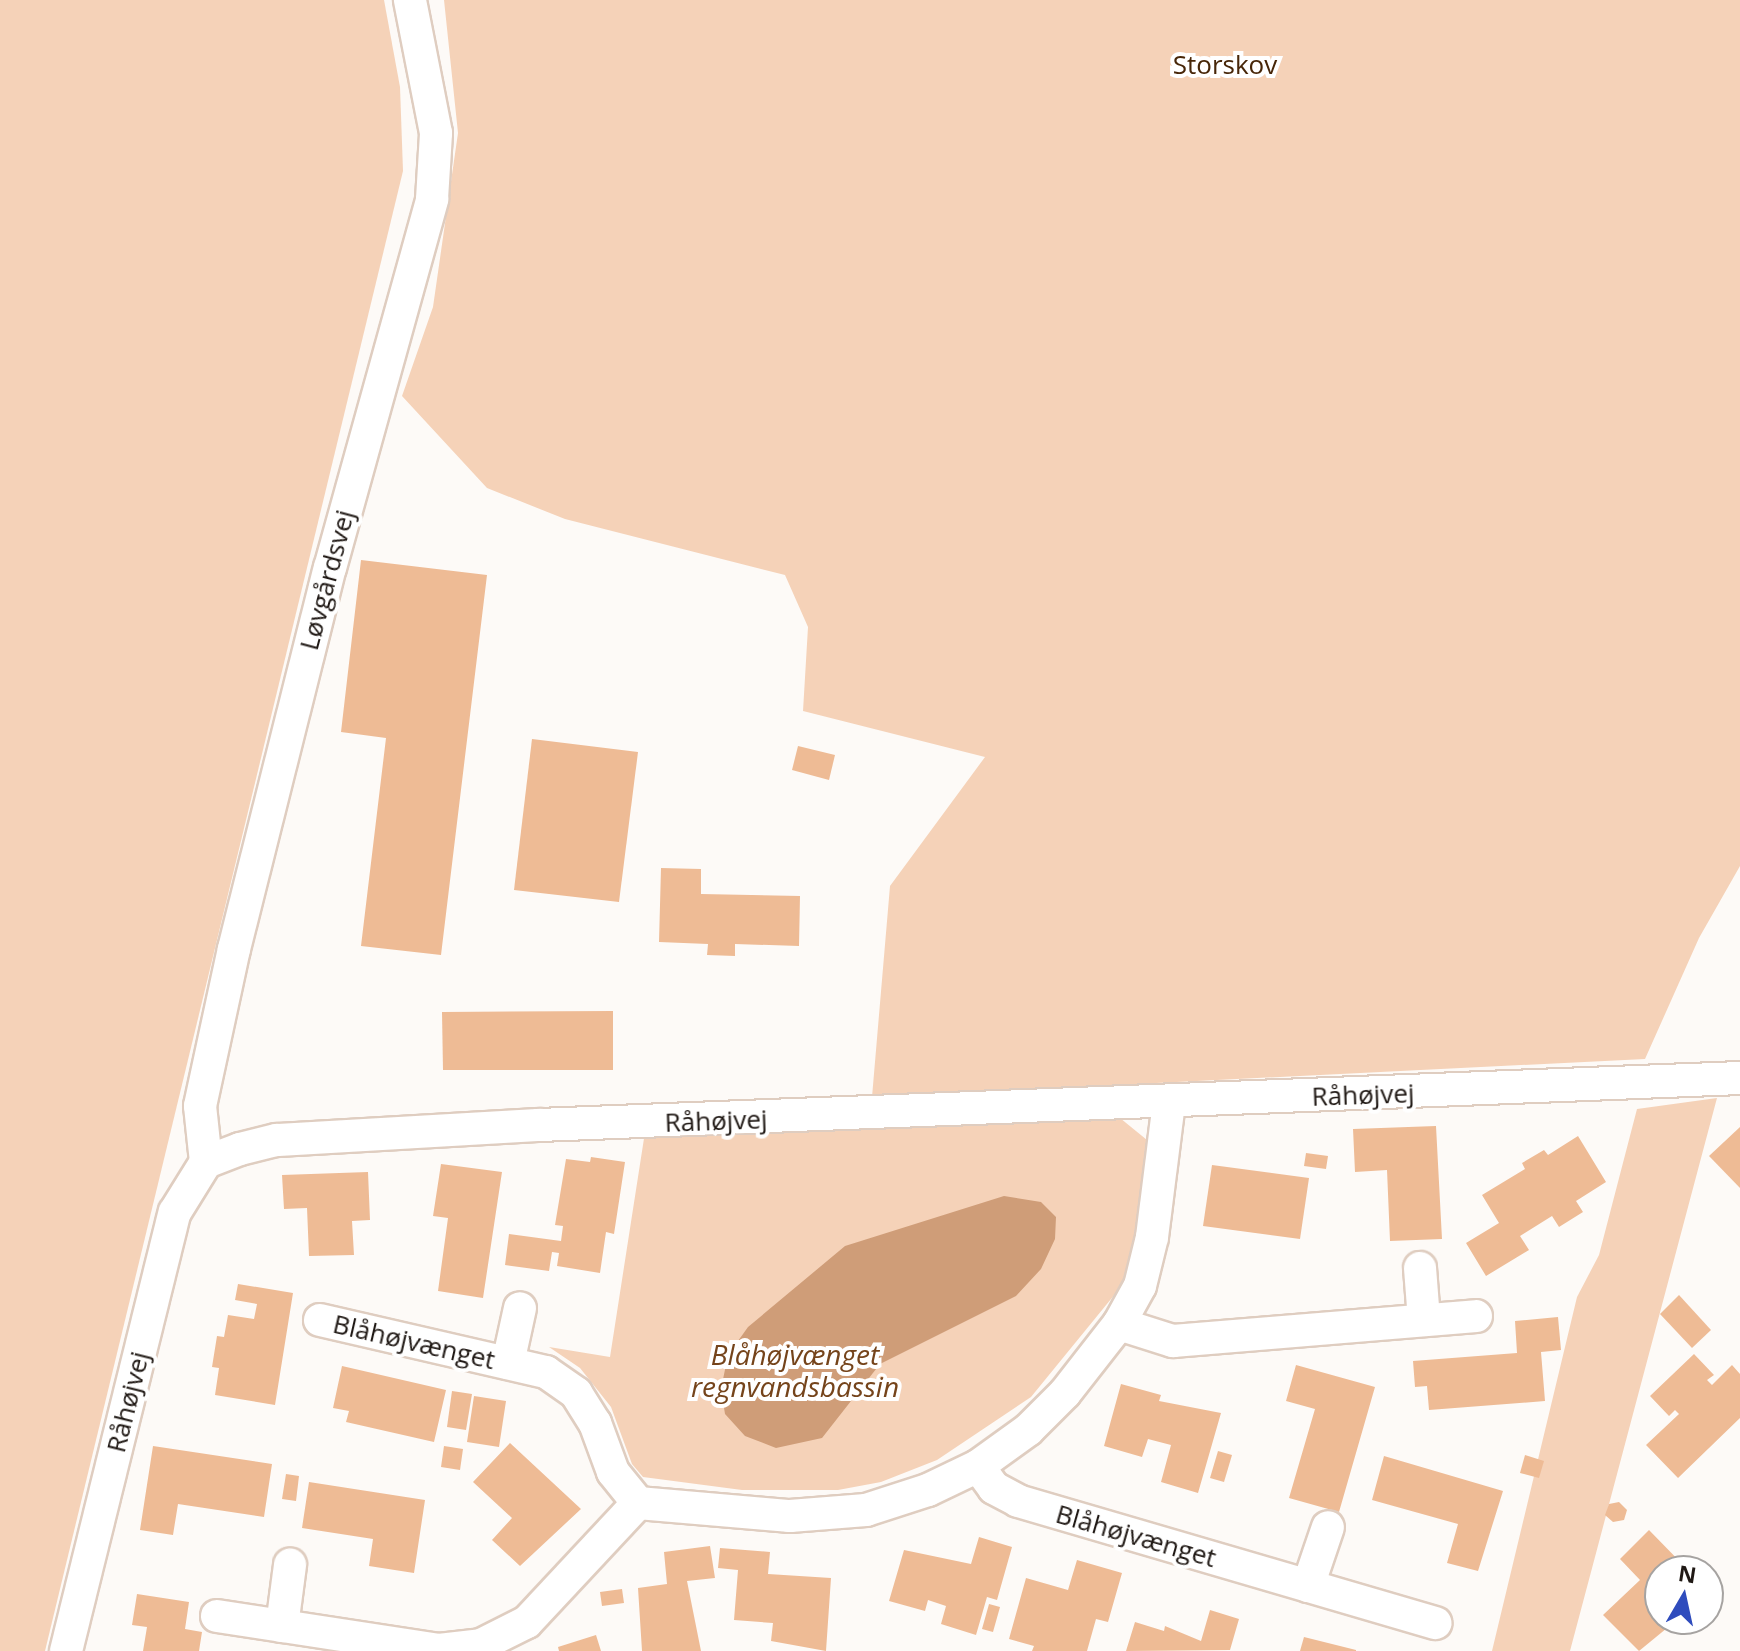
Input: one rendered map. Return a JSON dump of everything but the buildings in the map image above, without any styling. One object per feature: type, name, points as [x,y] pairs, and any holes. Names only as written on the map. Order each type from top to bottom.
[{"type":"street","name":"Løvgårdsvej","points":[[206,1162],[200,1106],[234,949],[330,568],[432,199],[436,133],[410,0]]},
{"type":"street","name":"Råhøjvej","points":[[66,1651],[175,1212],[206,1162],[277,1140],[1740,1078]]},
{"type":"street","points":[[217,1616],[439,1650],[481,1645],[527,1622],[638,1503],[790,1516],[866,1510],[928,1490],[978,1466],[1037,1421],[1119,1324],[1140,1286],[1152,1237],[1169,1102]]},
{"type":"street","points":[[1420,1268],[1424,1320]]},
{"type":"street","name":"Blåhøjvænget","points":[[508,1363],[520,1308]]},
{"type":"street","points":[[1119,1324],[1173,1341],[1476,1316]]},
{"type":"street","name":"Blåhøjvænget","points":[[320,1320],[546,1372],[576,1393],[595,1423],[613,1472],[638,1503]]},
{"type":"street","name":"Blåhøjvænget","points":[[978,1466],[994,1488],[1018,1501],[1436,1623]]},
{"type":"street","points":[[1308,1586],[1328,1527]]},
{"type":"street","points":[[282,1626],[290,1565]]},
{"type":"green space","points":[[0,0],[384,0],[400,87],[403,171],[45,1651],[0,1651]]},
{"type":"green space","name":"Storskov","points":[[444,0],[1740,0],[1740,866],[1699,938],[1645,1059],[872,1097],[890,886],[985,757],[803,711],[808,627],[785,575],[565,519],[487,488],[402,396],[433,307],[458,133]]},
{"type":"green space","points":[[1717,1098],[1570,1651],[1492,1651],[1577,1297],[1599,1255],[1637,1109]]},
{"type":"green space","points":[[1120,1118],[1147,1140],[1131,1260],[1120,1288],[1031,1397],[937,1460],[881,1482],[838,1490],[742,1490],[643,1477],[632,1464],[611,1407],[580,1368],[549,1347],[610,1357],[645,1132]]},
{"type":"water","name":"Blåhøjvænget regnvandsbassin","points":[[1004,1196],[1041,1202],[1056,1217],[1055,1239],[1041,1269],[1016,1296],[880,1364],[822,1438],[776,1448],[745,1436],[725,1414],[721,1389],[728,1355],[748,1327],[845,1246]]}]
